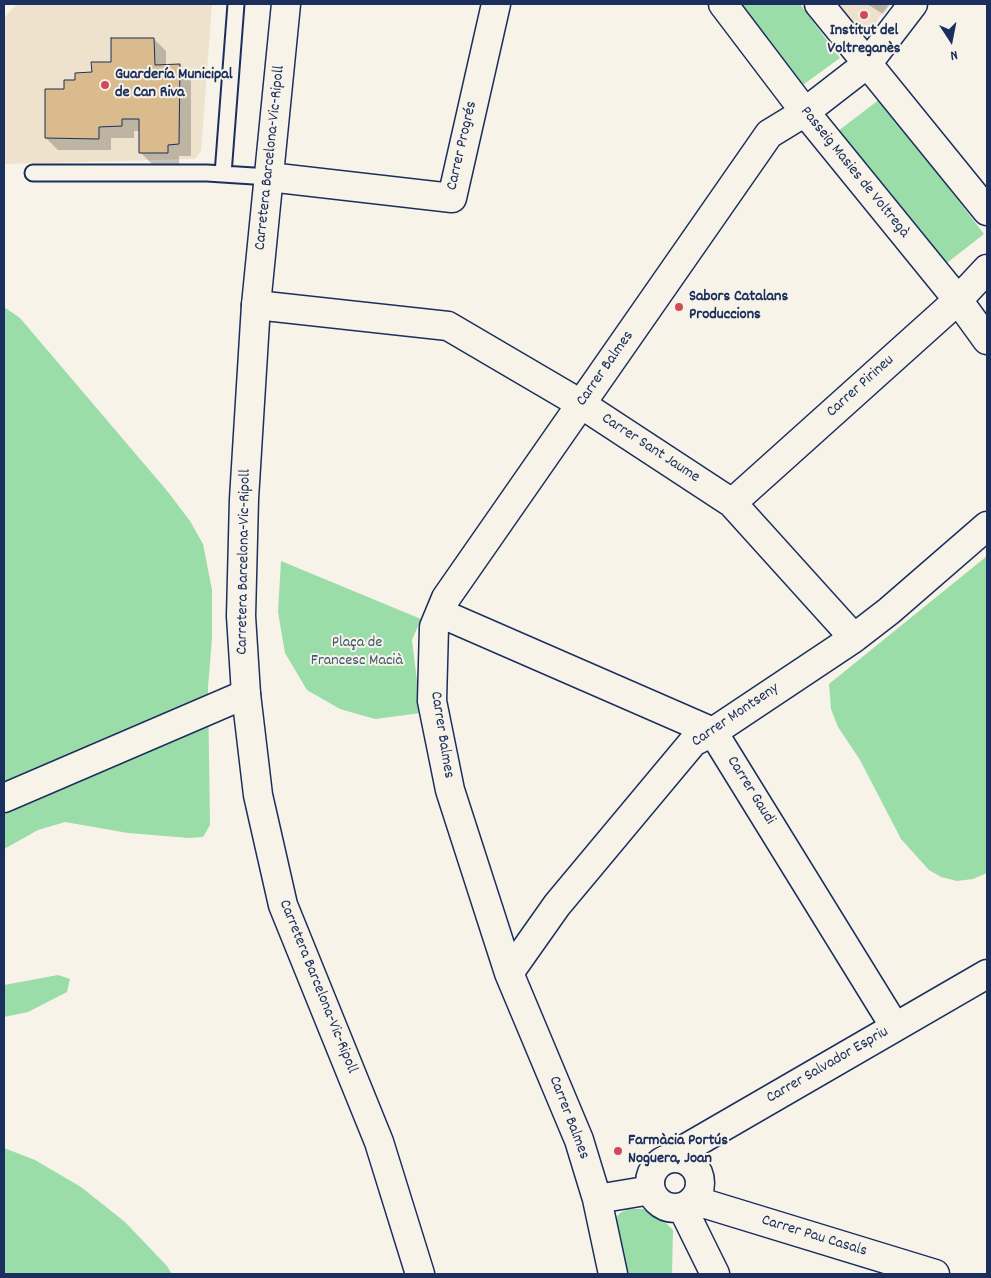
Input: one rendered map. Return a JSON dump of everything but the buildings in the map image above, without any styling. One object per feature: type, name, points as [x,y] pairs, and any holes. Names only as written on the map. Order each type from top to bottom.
[{"type":"street","name":"Carretera Barcelona-Vic-Ripoll","points":[[286,4],[256,305],[244,499],[241,616],[246,694],[258,796],[283,905],[379,1142],[420,1274]]},
{"type":"street","name":"Carrer Progrés","points":[[269,176],[452,198],[496,4]]},
{"type":"street","name":"Passeig Masies de Voltregà","points":[[723,4],[805,112],[958,300],[987,340]]},
{"type":"street","points":[[819,4],[987,211]]},
{"type":"street","name":"Carrer Balmes","points":[[613,1274],[597,1198],[579,1140],[509,973],[450,790],[432,701],[434,627],[446,598],[769,134],[805,112],[867,64],[914,4]]},
{"type":"street","name":"Carrer Pirineu","points":[[732,503],[958,300],[987,268]]},
{"type":"street","name":"Carrer Sant Jaume","points":[[256,305],[448,326],[581,404],[732,503],[854,638]]},
{"type":"street","name":"Carrer Montseny","points":[[509,973],[557,905],[694,742],[713,732],[854,638],[890,611],[987,526]]},
{"type":"street","points":[[440,613],[713,732]]},
{"type":"street","points":[[4,798],[246,694]]},
{"type":"street","name":"Carrer Gaudi","points":[[713,732],[896,1026]]},
{"type":"street","name":"Carrer Salvador Espriu","points":[[669,1158],[896,1026],[980,985]]},
{"type":"street","points":[[669,1158],[688,1162],[695,1168],[699,1175],[699,1189],[687,1203],[669,1207],[657,1201],[651,1190],[651,1177],[658,1164],[669,1158]]},
{"type":"street","points":[[597,1198],[651,1190]]},
{"type":"street","points":[[687,1203],[716,1274]]},
{"type":"street","name":"Carrer Pau Casals","points":[[687,1203],[935,1274]]},
{"type":"lane","points":[[223,174],[236,4]]},
{"type":"lane","points":[[33,173],[269,176]]},
{"type":"shaded area","name":"Guardería Municipal de Can Riva","points":[[17,4],[212,4],[201,151],[195,159],[4,164],[4,18]]},
{"type":"shaded area","name":"Institut del Voltreganès","points":[[838,4],[888,4],[873,27],[859,31]]},
{"type":"green space","points":[[738,4],[800,4],[840,58],[800,87]]},
{"type":"green space","points":[[880,99],[984,234],[943,266],[838,131]]},
{"type":"green space","points":[[4,307],[20,318],[168,492],[190,521],[203,544],[212,590],[212,638],[208,687],[210,825],[203,837],[189,838],[128,833],[65,822],[38,830],[4,849]]},
{"type":"green space","points":[[987,556],[987,873],[973,879],[957,881],[941,877],[929,870],[901,839],[860,760],[838,727],[831,709],[829,684]]},
{"type":"green space","name":"Plaça de Francesc Macià","points":[[281,561],[421,619],[412,640],[421,713],[375,719],[340,709],[307,690],[285,653],[278,612]]},
{"type":"green space","points":[[58,975],[70,979],[67,992],[28,1012],[4,1017],[4,985]]},
{"type":"green space","points":[[4,1148],[35,1160],[81,1187],[125,1222],[167,1266],[172,1274],[4,1274]]},
{"type":"green space","points":[[628,1209],[644,1209],[659,1216],[673,1230],[672,1274],[626,1274],[615,1219],[620,1213]]},
{"type":"place","name":"Institut del Voltreganès","points":[[864,15]]},
{"type":"place","name":"Guardería Municipal de Can Riva","points":[[105,85]]},
{"type":"place","name":"Sabors Catalans Produccions","points":[[679,307]]},
{"type":"place","name":"Farmàcia Portús Noguera, Joan","points":[[618,1151]]}]
